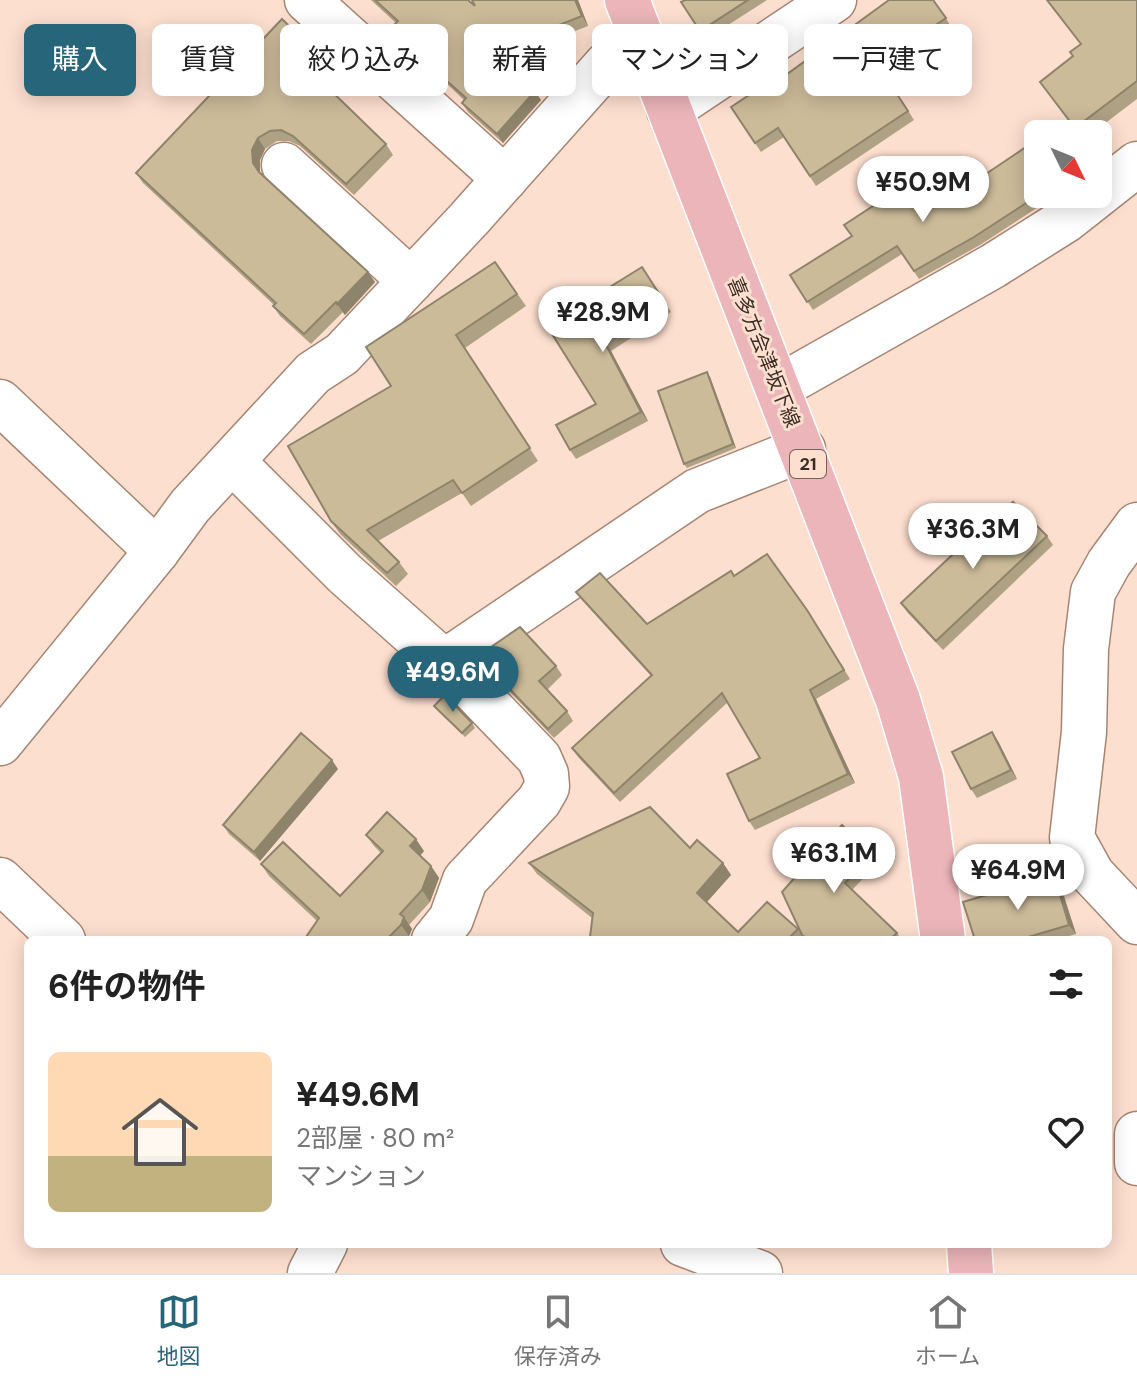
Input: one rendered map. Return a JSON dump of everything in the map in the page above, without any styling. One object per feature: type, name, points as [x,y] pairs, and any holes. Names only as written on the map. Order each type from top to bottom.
[{"type":"main road","name":"喜多方会津坂下線","points":[[627,0],[636,24]]},
{"type":"main road","name":"喜多方会津坂下線","points":[[664,96],[898,700],[921,777],[942,936]]},
{"type":"main road","points":[[969,1248],[971,1273]]},
{"type":"street","points":[[307,0],[505,179]]},
{"type":"street","points":[[669,110],[834,0]]},
{"type":"street","points":[[0,743],[190,506],[313,373],[342,354],[592,81]]},
{"type":"street","points":[[779,387],[993,266],[1066,220],[1137,164]]},
{"type":"street","points":[[284,165],[411,281]]},
{"type":"street","points":[[0,402],[157,551]]},
{"type":"street","points":[[443,663],[697,491],[803,449]]},
{"type":"street","points":[[232,461],[345,574],[461,677],[539,758],[546,774],[547,787],[539,801],[465,880],[451,919],[437,936]]},
{"type":"street","points":[[1137,525],[1109,563],[1093,592],[1086,649],[1084,732],[1072,838],[1092,874],[1137,922]]},
{"type":"street","points":[[0,880],[59,936]]},
{"type":"street","points":[[1137,1134],[1137,1163]]},
{"type":"street","points":[[310,1273],[323,1248]]},
{"type":"street","points":[[694,1248],[760,1273]]},
{"type":"building","points":[[375,0],[468,0],[475,6],[472,0],[575,0],[582,16],[562,24],[464,24],[464,96],[531,96],[497,134],[462,103],[466,98],[448,82],[448,24],[395,24],[398,21]]},
{"type":"building","points":[[748,0],[711,24],[695,24],[681,2]]},
{"type":"building","points":[[889,0],[933,0],[946,18],[937,24],[856,24]]},
{"type":"building","points":[[1047,0],[1137,0],[1137,81],[1086,120],[1069,120],[1040,82],[1073,56],[1070,52],[1081,44]]},
{"type":"building","points":[[282,19],[287,24],[280,24],[280,96],[336,96],[386,144],[346,184],[293,136],[281,130],[270,131],[258,138],[252,150],[253,163],[259,172],[368,272],[304,334],[273,306],[276,303],[136,173],[209,96],[264,96],[264,38]]},
{"type":"building","points":[[804,62],[804,96],[898,96],[908,111],[810,176],[778,128],[755,143],[731,107],[748,96],[788,96],[788,73]]},
{"type":"building","points":[[1024,148],[1024,204],[914,271],[897,246],[807,302],[790,275],[852,236],[844,225],[923,177],[941,204]]},
{"type":"building","points":[[495,262],[517,294],[456,335],[530,448],[462,493],[453,480],[367,530],[399,562],[387,573],[331,521],[288,446],[391,386],[366,347]]},
{"type":"building","points":[[642,267],[665,303],[604,341],[641,412],[570,450],[556,425],[596,404],[547,326]]},
{"type":"building","points":[[707,372],[733,444],[684,464],[658,391]]},
{"type":"building","points":[[1013,502],[1047,536],[936,641],[901,603],[966,542],[969,545]]},
{"type":"building","points":[[767,554],[844,670],[810,690],[848,774],[749,821],[727,774],[760,758],[722,693],[614,793],[572,748],[652,675],[576,592],[600,573],[647,624],[731,571],[734,576]]},
{"type":"building","points":[[520,627],[556,666],[539,681],[567,711],[548,729],[478,656]]},
{"type":"building","points":[[445,695],[472,723],[462,733],[434,706]]},
{"type":"building","points":[[992,732],[1011,770],[971,789],[952,752]]},
{"type":"building","points":[[301,733],[332,760],[254,852],[223,825]]},
{"type":"building","points":[[650,807],[690,848],[697,840],[723,863],[697,893],[738,932],[767,902],[798,929],[791,936],[590,936],[593,913],[529,863]]},
{"type":"building","points":[[387,812],[416,839],[410,846],[431,866],[422,890],[400,914],[404,917],[401,925],[390,936],[307,936],[319,918],[261,864],[283,842],[340,896],[383,851],[366,835]]},
{"type":"building","points":[[842,825],[872,855],[845,883],[897,933],[894,936],[803,936],[782,892]]},
{"type":"building","points":[[1054,875],[1069,925],[1032,936],[974,936],[963,902]]}]
